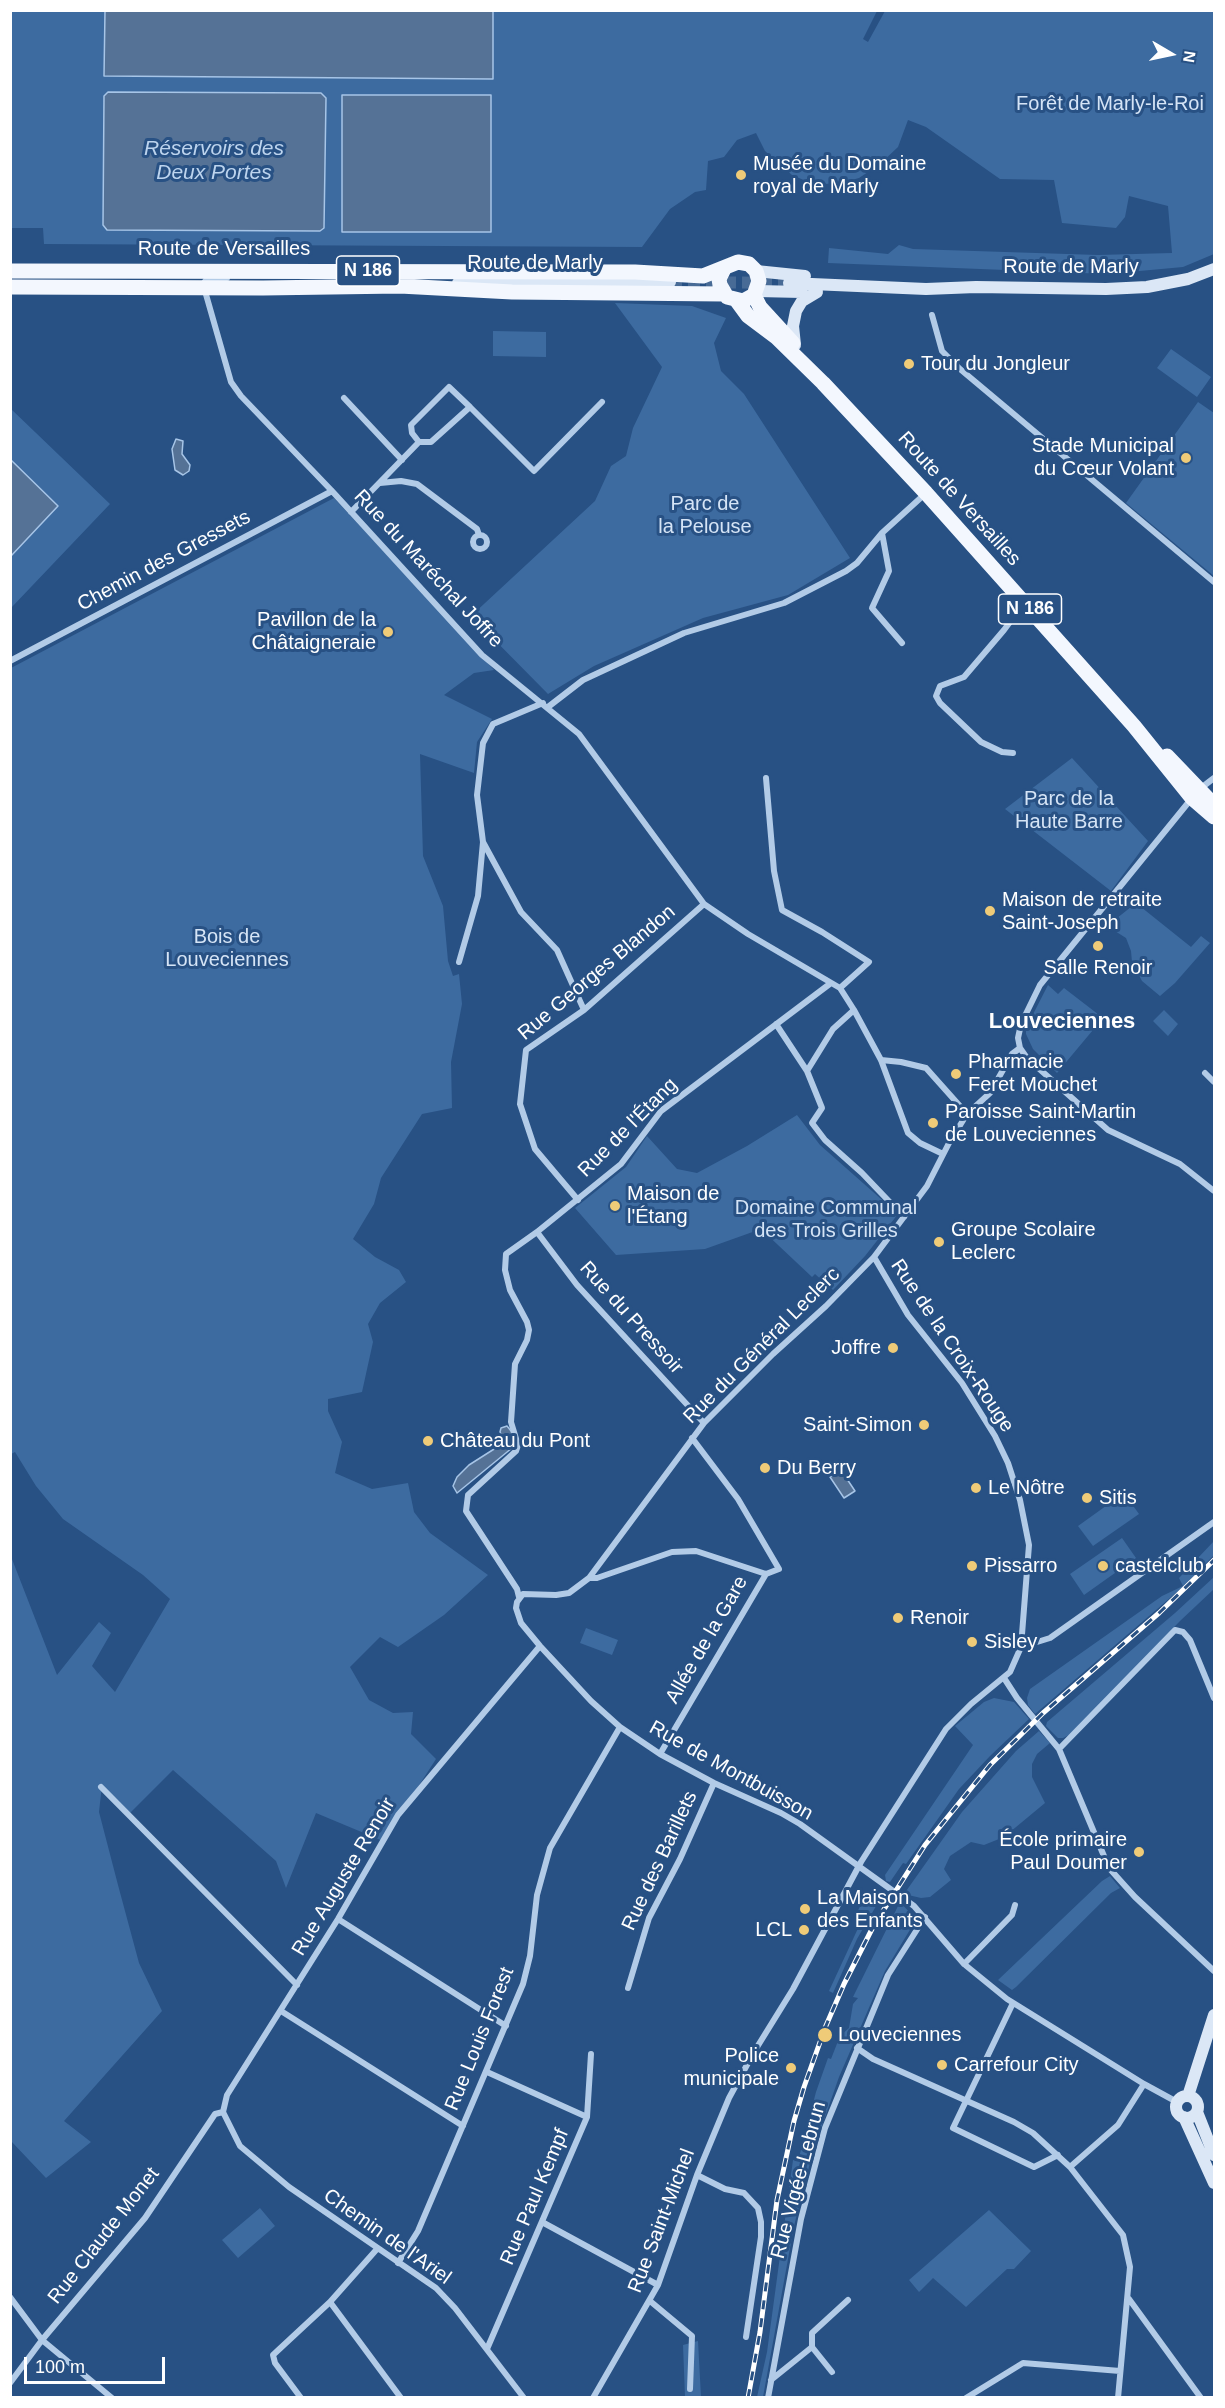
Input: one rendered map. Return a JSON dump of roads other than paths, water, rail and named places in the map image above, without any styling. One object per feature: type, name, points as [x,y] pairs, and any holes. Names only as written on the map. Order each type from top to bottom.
[{"type":"main road","name":"Route de Versailles","points":[[11,271],[635,272],[703,276],[738,262],[749,264],[756,271]]},
{"type":"main road","points":[[724,268],[719,279],[730,298]]},
{"type":"main road","name":"Route de Marly","points":[[789,283],[926,289],[1147,287],[1188,279],[1215,269]]},
{"type":"main road","points":[[755,293],[759,281],[756,271]]},
{"type":"main road","name":"Route de Marly","points":[[756,271],[926,289]]},
{"type":"main road","name":"Route de Marly","points":[[400,286],[495,282],[670,282]]},
{"type":"main road","name":"Route de Versailles","points":[[10,287],[400,286],[512,292],[749,299],[755,293],[760,307],[795,345],[824,383]]},
{"type":"main road","name":"Route de Marly","points":[[755,293],[926,289]]},
{"type":"main road","points":[[795,345],[793,326],[796,311],[802,301],[817,292]]},
{"type":"main road","name":"Route de Versailles","points":[[730,298],[748,316],[776,337],[824,383],[926,493],[1215,817]]},
{"type":"main road","name":"Route de Versailles","points":[[1195,794],[1215,805]]},
{"type":"main road","points":[[1209,2152],[1184,2117],[1177,2111],[1215,2015]]},
{"type":"main road","points":[[1182,2099],[1197,2101],[1197,2112],[1209,2152],[1215,2183]]},
{"type":"main road","points":[[1184,2117],[1190,2117],[1197,2112]]},
{"type":"street","points":[[204,288],[203,284],[206,280],[252,276],[268,270]]},
{"type":"street","name":"Rue du Maréchal Joffre","points":[[204,288],[234,386],[482,655],[579,734],[704,904],[748,934],[840,988]]},
{"type":"street","points":[[932,315],[942,351],[960,369],[1215,582]]},
{"type":"street","points":[[419,442],[412,433],[411,425],[449,387],[534,471],[602,402]]},
{"type":"street","points":[[344,398],[402,460]]},
{"type":"street","points":[[351,512],[419,442],[431,442],[470,407]]},
{"type":"street","points":[[379,483],[401,481],[417,484],[477,529],[479,535]]},
{"type":"street","name":"Chemin des Gressets","points":[[10,661],[332,491]]},
{"type":"street","points":[[459,962],[478,896],[483,842],[477,795],[483,743],[493,724],[546,705],[583,680],[684,633],[784,603],[857,563],[882,533],[926,493]]},
{"type":"street","points":[[882,533],[889,571],[872,608],[902,643]]},
{"type":"street","points":[[1013,753],[1002,752],[981,742],[940,703],[936,696],[940,686],[964,677],[1004,630],[1024,602]]},
{"type":"street","name":"Rue du Général Leclerc","points":[[519,1597],[528,1593],[556,1595],[569,1593],[589,1578],[704,1423],[874,1257],[927,1186],[967,1114],[990,1093],[1012,1054],[1020,1048],[1018,1038],[1020,1027],[1040,985],[1195,794],[1215,777]]},
{"type":"street","points":[[766,778],[774,871],[782,910],[869,962],[840,988],[855,1010],[881,1060],[908,1133],[920,1143],[943,1154]]},
{"type":"street","points":[[483,842],[521,912],[557,950],[584,1010]]},
{"type":"street","name":"Rue Georges Blandon","points":[[578,1200],[535,1149],[519,1104],[526,1050],[584,1010],[704,904]]},
{"type":"street","name":"Rue de l'Étang","points":[[519,1597],[517,1589],[466,1511],[468,1495],[516,1451],[519,1445],[511,1422],[515,1364],[527,1340],[528,1330],[527,1322],[510,1290],[505,1270],[506,1254],[578,1200],[624,1160],[661,1112],[831,983]]},
{"type":"street","points":[[807,1071],[833,1029],[855,1010]]},
{"type":"street","points":[[776,1024],[807,1071],[822,1108],[812,1123],[825,1140],[862,1173],[904,1217]]},
{"type":"street","points":[[1020,1048],[1032,1063],[1108,1130],[1180,1164],[1215,1191]]},
{"type":"street","points":[[881,1060],[926,1068],[967,1114]]},
{"type":"street","points":[[1205,1073],[1215,1082]]},
{"type":"street","name":"Rue du Pressoir","points":[[537,1232],[577,1284],[704,1423]]},
{"type":"street","name":"Rue de la Croix-Rouge","points":[[859,1868],[952,1721],[1004,1678],[1014,1663],[1021,1647],[1029,1545],[1020,1500],[1008,1463],[995,1436],[962,1383],[908,1314],[874,1257]]},
{"type":"street","points":[[589,1578],[597,1578],[672,1552],[696,1551],[766,1574],[779,1569],[738,1498],[692,1438]]},
{"type":"street","points":[[1021,1647],[1050,1638],[1215,1522]]},
{"type":"street","name":"Allée de la Gare","points":[[660,1754],[766,1574]]},
{"type":"street","points":[[519,1597],[516,1608],[521,1623],[540,1646]]},
{"type":"street","points":[[1059,1749],[1175,1630],[1183,1632],[1190,1640],[1215,1698]]},
{"type":"street","name":"Rue de Montbuisson","points":[[540,1646],[591,1701],[620,1727],[660,1754],[714,1783],[781,1813],[914,1906],[964,1964],[1013,2002],[1144,2084],[1182,2099]]},
{"type":"street","name":"Rue Auguste Renoir","points":[[223,2112],[227,2095],[282,2011],[398,1815],[540,1646]]},
{"type":"street","points":[[1004,1678],[1017,1698],[1059,1749],[1109,1868],[1135,1897],[1215,1971]]},
{"type":"street","name":"Rue Louis Forest","points":[[398,2263],[418,2231],[523,1984],[530,1956],[537,1895],[550,1848],[620,1727]]},
{"type":"street","name":"Rue des Barillets","points":[[628,1988],[649,1918],[680,1858],[714,1783]]},
{"type":"street","points":[[101,1787],[297,1985]]},
{"type":"street","name":"Rue Saint-Michel","points":[[593,2397],[650,2301],[697,2175],[729,2098],[859,1868]]},
{"type":"street","points":[[964,1964],[1012,1915],[1015,1905]]},
{"type":"street","name":"Rue Vigée-Lebrun","points":[[768,2397],[801,2219],[825,2128],[888,1975],[925,1917]]},
{"type":"street","points":[[338,1919],[506,2026]]},
{"type":"street","points":[[1013,2002],[953,2128],[1034,2167],[1058,2155]]},
{"type":"street","points":[[282,2011],[463,2126]]},
{"type":"street","points":[[858,2048],[873,2059],[1033,2133],[1070,2167],[1123,2235],[1130,2267],[1118,2397]]},
{"type":"street","name":"Rue Paul Kempf","points":[[487,2349],[587,2117],[591,2054]]},
{"type":"street","points":[[487,2072],[587,2117]]},
{"type":"street","points":[[1070,2167],[1118,2126],[1144,2084]]},
{"type":"street","name":"Chemin de l'Ariel","points":[[223,2112],[240,2146],[289,2187],[436,2288],[455,2308],[524,2397]]},
{"type":"street","name":"Rue Claude Monet","points":[[10,2383],[42,2340],[138,2227],[215,2114],[223,2112]]},
{"type":"street","points":[[697,2175],[725,2189],[744,2193],[758,2208],[761,2238],[746,2337]]},
{"type":"street","points":[[542,2222],[657,2285]]},
{"type":"street","points":[[301,2397],[275,2363],[273,2355],[330,2302],[377,2249]]},
{"type":"street","points":[[10,2297],[42,2340],[112,2397]]},
{"type":"street","points":[[1128,2298],[1200,2397]]},
{"type":"street","points":[[832,2372],[812,2348],[812,2333],[848,2300]]},
{"type":"street","points":[[650,2301],[692,2336],[690,2389]]},
{"type":"street","points":[[330,2302],[400,2397]]},
{"type":"street","points":[[771,2381],[812,2348]]},
{"type":"street","points":[[966,2397],[1023,2363],[1120,2371]]},
{"type":"water","points":[[105,11],[493,11],[493,79],[104,76]]},
{"type":"water","name":"Réservoirs des Deux Portes","points":[[108,92],[321,93],[326,98],[324,228],[320,231],[107,230],[103,225],[104,96]]},
{"type":"water","name":"Réservoirs des Deux Portes","points":[[342,95],[491,95],[491,232],[342,232]]},
{"type":"water","points":[[176,439],[183,441],[182,454],[190,465],[189,471],[183,475],[175,470],[172,449]]},
{"type":"water","points":[[11,460],[58,506],[10,556]]},
{"type":"water","points":[[507,1426],[514,1440],[512,1448],[457,1493],[453,1486],[457,1477],[469,1465],[502,1444],[504,1439],[500,1432],[501,1428]]},
{"type":"water","points":[[841,1470],[855,1491],[844,1498],[830,1477]]},
{"type":"tunnel","points":[[670,282],[789,283]]},
{"type":"railway","points":[[748,2398],[760,2332],[777,2200],[794,2121],[825,2028],[874,1925],[925,1845],[990,1765],[1043,1713],[1159,1613],[1214,1560]]},
{"type":"place","name":"Musée du Domaine royal de Marly","points":[[741,175]]},
{"type":"place","name":"Tour du Jongleur","points":[[909,364]]},
{"type":"place","name":"Stade Municipal du Cœur Volant","points":[[1186,458]]},
{"type":"place","name":"Pavillon de la Châtaigneraie","points":[[388,632]]},
{"type":"place","name":"Maison de retraite Saint-Joseph","points":[[990,911]]},
{"type":"place","name":"Salle Renoir","points":[[1098,946]]},
{"type":"place","name":"Pharmacie Feret Mouchet","points":[[956,1074]]},
{"type":"place","name":"Paroisse Saint-Martin de Louveciennes","points":[[933,1123]]},
{"type":"place","name":"Maison de l'Étang","points":[[615,1206]]},
{"type":"place","name":"Groupe Scolaire Leclerc","points":[[939,1242]]},
{"type":"place","name":"Joffre","points":[[893,1348]]},
{"type":"place","name":"Saint-Simon","points":[[924,1425]]},
{"type":"place","name":"Château du Pont","points":[[428,1441]]},
{"type":"place","name":"Du Berry","points":[[765,1468]]},
{"type":"place","name":"Le Nôtre","points":[[976,1488]]},
{"type":"place","name":"Sitis","points":[[1087,1498]]},
{"type":"place","name":"Pissarro","points":[[972,1566]]},
{"type":"place","name":"castelclub","points":[[1103,1566]]},
{"type":"place","name":"Renoir","points":[[898,1618]]},
{"type":"place","name":"Sisley","points":[[972,1642]]},
{"type":"place","name":"École primaire Paul Doumer","points":[[1139,1852]]},
{"type":"place","name":"La Maison des Enfants","points":[[805,1909]]},
{"type":"place","name":"LCL","points":[[804,1930]]},
{"type":"place","name":"Louveciennes","points":[[825,2035]]},
{"type":"place","name":"Carrefour City","points":[[942,2065]]},
{"type":"place","name":"Police municipale","points":[[791,2068]]},
{"type":"district","name":"Louveciennes","points":[[1062,1022]]},
{"type":"park label","name":"Forêt de Marly-le-Roi","points":[[1110,104]]},
{"type":"park label","name":"Parc de la Pelouse","points":[[705,516]]},
{"type":"park label","name":"Parc de la Haute Barre","points":[[1069,810]]},
{"type":"park label","name":"Bois de Louveciennes","points":[[227,948]]},
{"type":"park label","name":"Domaine Communal des Trois Grilles","points":[[826,1220]]}]
